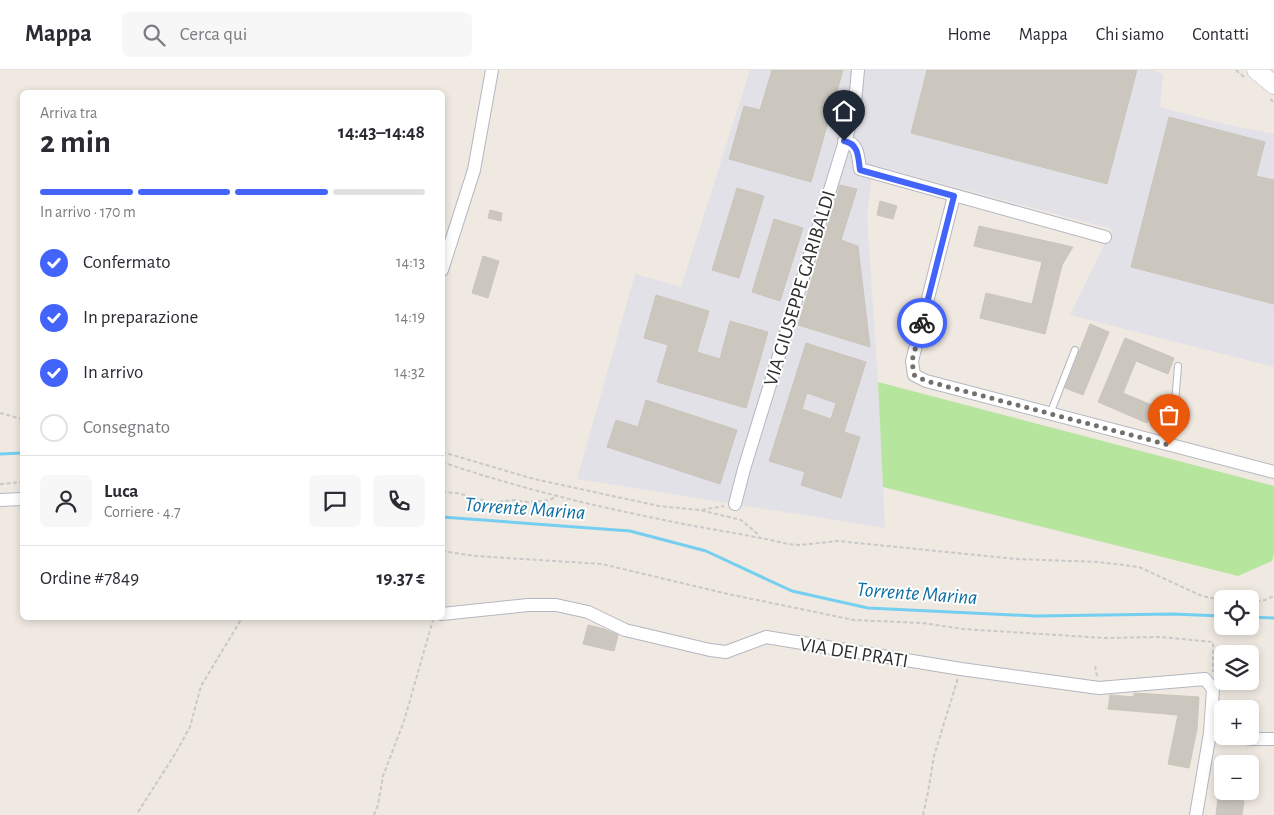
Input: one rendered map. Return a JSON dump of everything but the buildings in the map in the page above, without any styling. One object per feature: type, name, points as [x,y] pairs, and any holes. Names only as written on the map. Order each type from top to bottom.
[{"type":"main road","points":[[1256,70],[1274,85]]},
{"type":"street","points":[[445,261],[474,170],[492,70]]},
{"type":"street","name":"VIA GIUSEPPE GARIBALDI","points":[[735,504],[744,469],[854,112],[858,70]]},
{"type":"street","points":[[844,141],[854,145],[860,170],[1105,236]]},
{"type":"street","points":[[954,196],[912,361],[914,375],[926,381],[1274,472]]},
{"type":"street","points":[[0,500],[20,499]]},
{"type":"street","name":"VIA DEI PRATI","points":[[445,614],[528,605],[556,605],[588,612],[625,630],[710,650],[726,652],[766,637],[960,669],[1099,688],[1205,679],[1213,689]]},
{"type":"street","points":[[1213,689],[1214,704]]},
{"type":"street","points":[[1259,739],[1274,739]]},
{"type":"street","points":[[1196,815],[1214,742]]},
{"type":"lane","points":[[1050,414],[1076,350]]},
{"type":"lane","points":[[1169,445],[1173,427],[1178,366]]},
{"type":"path","points":[[0,413],[20,418]]},
{"type":"path","points":[[445,453],[534,479],[658,506],[700,510],[742,520],[762,538]]},
{"type":"path","points":[[445,463],[487,477],[557,495],[664,520],[788,544],[800,545],[838,541],[1016,558],[1099,562],[1139,567],[1202,596],[1214,598]]},
{"type":"path","points":[[0,484],[20,482]]},
{"type":"path","points":[[445,492],[457,493],[492,503],[512,500],[543,501],[550,500],[557,495]]},
{"type":"path","points":[[700,510],[735,504]]},
{"type":"path","points":[[445,551],[475,556],[602,564],[751,599],[854,620],[922,623],[963,629],[1104,638],[1160,637],[1213,642],[1213,689]]},
{"type":"path","points":[[1259,601],[1274,596]]},
{"type":"path","points":[[138,812],[190,727],[201,686],[241,620]]},
{"type":"path","points":[[374,815],[378,805],[383,776],[404,721],[433,620]]},
{"type":"path","points":[[923,815],[934,756],[960,669]]},
{"type":"shaded area","points":[[750,70],[1152,70],[1163,74],[1160,107],[1220,123],[1274,134],[1274,367],[1070,315],[1112,229],[873,165],[867,216],[885,528],[577,479],[635,274],[681,287]]},
{"type":"green space","points":[[878,382],[1274,486],[1274,554],[1272,561],[1238,576],[883,487]]},
{"type":"waterway","name":"Torrente Marina","points":[[0,454],[20,453]]},
{"type":"waterway","name":"Torrente Marina","points":[[445,517],[630,531],[706,551],[792,591],[868,608],[1036,616],[1173,614],[1214,616]]},
{"type":"waterway","name":"Torrente Marina","points":[[1259,617],[1274,618]]},
{"type":"way so far","points":[[922,323],[912,361],[914,375],[926,381],[1169,445]]},
{"type":"route","points":[[844,141],[854,145],[860,170],[954,196],[922,323]]}]
